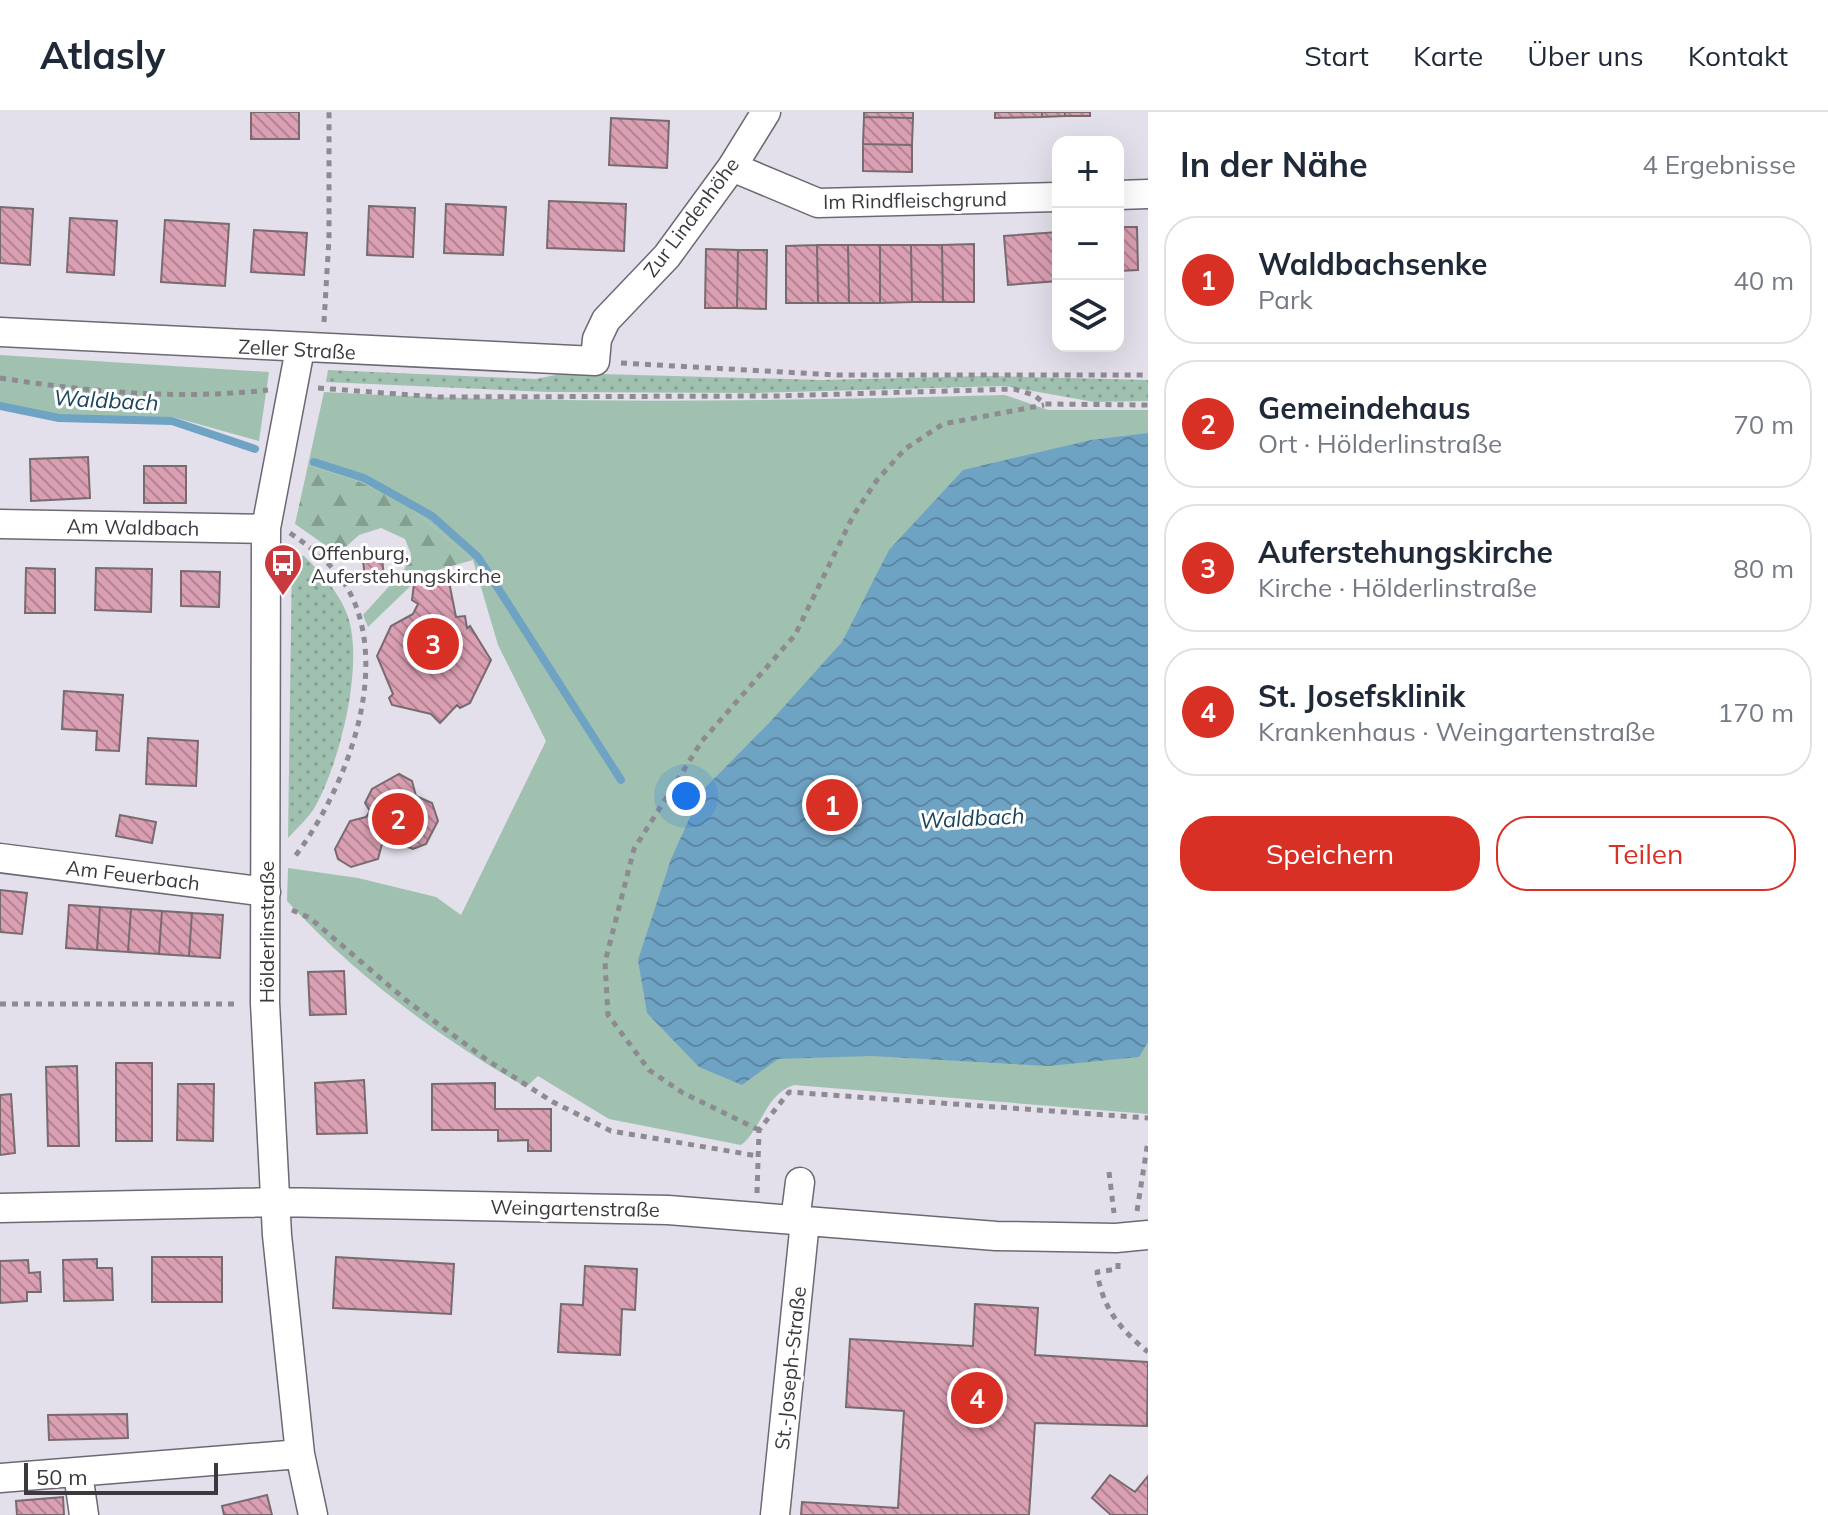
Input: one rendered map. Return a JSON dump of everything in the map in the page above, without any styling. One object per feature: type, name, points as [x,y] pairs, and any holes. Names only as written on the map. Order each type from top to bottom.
[{"type":"street","name":"Zur Lindenhöhe","points":[[595,361],[597,339],[606,320],[667,256],[732,167],[766,112]]},
{"type":"street","name":"Im Rindfleischgrund","points":[[732,167],[818,203],[1052,197]]},
{"type":"street","points":[[1124,195],[1148,194]]},
{"type":"street","name":"Zeller Straße","points":[[0,332],[311,350],[595,361]]},
{"type":"street","name":"Hölderlinstraße","points":[[311,350],[295,386],[266,529],[265,1003],[276,1202],[300,1454],[313,1515]]},
{"type":"street","name":"Am Waldbach","points":[[0,524],[266,529]]},
{"type":"street","name":"Am Feuerbach","points":[[0,858],[266,892]]},
{"type":"street","name":"St.-Joseph-Straße","points":[[775,1515],[800,1221],[800,1182]]},
{"type":"street","name":"Weingartenstraße","points":[[0,1208],[276,1202],[668,1210],[996,1236],[1116,1238],[1142,1225]]},
{"type":"street","points":[[0,1478],[300,1454]]},
{"type":"street","points":[[78,1473],[84,1515]]},
{"type":"path","points":[[311,350],[329,238],[329,112]]},
{"type":"path","points":[[595,361],[836,375],[1148,375]]},
{"type":"path","points":[[0,378],[70,389],[164,396],[227,395],[295,386],[438,397],[776,396],[1014,389],[1034,395],[1045,404]]},
{"type":"path","points":[[759,1130],[683,1093],[649,1070],[608,1015],[605,962],[634,849],[702,741],[795,635],[853,516],[877,480],[905,449],[943,424],[1045,404],[1148,405]]},
{"type":"path","points":[[266,529],[287,531],[325,558],[353,600],[365,648],[361,707],[352,751],[327,808],[266,892],[287,908],[310,918],[407,1001],[487,1060],[553,1102],[611,1131],[758,1156]]},
{"type":"path","points":[[0,1004],[265,1003]]},
{"type":"path","points":[[756,1196],[759,1130],[789,1092],[1148,1118]]},
{"type":"path","points":[[1142,1225],[1148,1141]]},
{"type":"path","points":[[1109,1172],[1114,1202]]},
{"type":"path","points":[[1116,1238],[1118,1269],[1097,1272],[1101,1295],[1109,1314],[1148,1352]]},
{"type":"green space","points":[[0,355],[269,372],[259,441],[173,417],[59,418],[0,406]]},
{"type":"green space","points":[[328,370],[536,379],[565,373],[822,380],[985,376],[1148,380],[1148,401],[1094,402],[1005,386],[755,393],[548,392],[326,382]]},
{"type":"green space","points":[[324,392],[494,399],[664,401],[1005,395],[1048,410],[1148,410],[1148,1114],[794,1085],[776,1096],[741,1145],[609,1119],[538,1076],[526,1087],[461,1048],[399,1003],[340,954],[287,901],[288,868],[358,878],[436,897],[461,915],[546,741],[498,645],[473,560],[406,504],[358,481],[308,465]]},
{"type":"green space","points":[[308,465],[358,481],[406,504],[473,560],[423,574],[368,627],[363,615],[404,570],[411,554],[405,539],[381,528],[359,535],[338,554],[295,524]]},
{"type":"green space","points":[[292,556],[304,556],[336,593],[349,620],[353,663],[347,714],[325,786],[307,818],[288,838]]},
{"type":"water","points":[[1148,433],[1148,1042],[1139,1057],[1048,1066],[871,1056],[778,1059],[742,1085],[699,1067],[647,1013],[638,960],[671,859],[702,791],[842,642],[889,550],[963,470],[1091,440]]},
{"type":"building","points":[[251,112],[299,112],[299,139],[251,139]]},
{"type":"building","points":[[864,112],[913,112],[913,118],[864,117]]},
{"type":"building","points":[[995,112],[1042,112],[1042,117],[995,118]]},
{"type":"building","points":[[1042,112],[1065,112],[1065,116],[1042,117]]},
{"type":"building","points":[[1065,112],[1090,112],[1090,116],[1065,116]]},
{"type":"building","points":[[864,117],[913,118],[912,145],[863,144]]},
{"type":"building","points":[[611,118],[669,121],[667,168],[609,165]]},
{"type":"building","points":[[863,144],[912,145],[912,172],[863,171]]},
{"type":"building","points":[[549,201],[626,204],[624,251],[547,248]]},
{"type":"building","points":[[446,204],[506,207],[503,255],[444,253]]},
{"type":"building","points":[[369,206],[415,208],[413,257],[367,255]]},
{"type":"building","points":[[0,207],[33,209],[30,265],[0,263]]},
{"type":"building","points":[[70,218],[117,221],[114,275],[67,272]]},
{"type":"building","points":[[165,220],[229,224],[225,286],[161,282]]},
{"type":"building","points":[[1124,227],[1137,227],[1138,270],[1124,271]]},
{"type":"building","points":[[254,230],[307,233],[304,275],[251,272]]},
{"type":"building","points":[[1052,232],[1052,281],[1008,285],[1004,236]]},
{"type":"building","points":[[974,244],[974,302],[943,302],[942,245]]},
{"type":"building","points":[[817,245],[818,303],[786,303],[786,246]]},
{"type":"building","points":[[817,245],[848,245],[849,303],[818,303]]},
{"type":"building","points":[[848,245],[880,245],[880,303],[849,303]]},
{"type":"building","points":[[880,245],[911,245],[912,302],[880,303]]},
{"type":"building","points":[[911,245],[942,245],[943,302],[912,302]]},
{"type":"building","points":[[706,249],[738,250],[737,308],[705,308]]},
{"type":"building","points":[[738,250],[767,250],[766,309],[737,308]]},
{"type":"building","points":[[88,457],[90,498],[31,501],[30,459]]},
{"type":"building","points":[[144,466],[186,466],[186,503],[144,503]]},
{"type":"building","points":[[382,558],[384,577],[365,579],[363,560]]},
{"type":"building","points":[[26,568],[55,569],[55,613],[25,613]]},
{"type":"building","points":[[96,568],[152,569],[151,612],[95,610]]},
{"type":"building","points":[[181,571],[220,572],[219,607],[181,606]]},
{"type":"building","points":[[449,582],[456,617],[465,616],[467,628],[470,626],[491,660],[470,703],[460,708],[457,705],[440,723],[431,714],[392,705],[389,698],[393,694],[377,656],[391,626],[413,614],[418,604],[412,600],[414,584]]},
{"type":"building","points":[[64,691],[123,695],[119,751],[96,750],[97,731],[62,729]]},
{"type":"building","points":[[148,738],[198,741],[196,786],[146,784]]},
{"type":"building","points":[[399,774],[412,781],[416,796],[432,803],[438,821],[426,844],[413,849],[399,844],[397,839],[382,844],[378,859],[351,867],[338,859],[335,849],[350,821],[366,817],[370,811],[365,803],[372,789]]},
{"type":"building","points":[[120,815],[156,822],[152,843],[116,836]]},
{"type":"building","points":[[0,890],[27,893],[22,934],[0,932]]},
{"type":"building","points":[[69,905],[100,907],[97,950],[66,948]]},
{"type":"building","points":[[100,907],[131,909],[128,952],[97,950]]},
{"type":"building","points":[[131,909],[162,911],[159,954],[128,952]]},
{"type":"building","points":[[162,911],[192,913],[189,956],[159,954]]},
{"type":"building","points":[[192,913],[223,915],[220,958],[189,956]]},
{"type":"building","points":[[344,971],[346,1014],[310,1015],[308,972]]},
{"type":"building","points":[[116,1063],[152,1063],[152,1141],[116,1141]]},
{"type":"building","points":[[77,1066],[79,1146],[48,1146],[46,1067]]},
{"type":"building","points":[[364,1080],[367,1133],[317,1134],[315,1083]]},
{"type":"building","points":[[495,1083],[495,1109],[551,1109],[551,1151],[528,1151],[528,1140],[498,1141],[498,1130],[432,1130],[432,1084]]},
{"type":"building","points":[[178,1084],[214,1084],[213,1141],[177,1140]]},
{"type":"building","points":[[11,1094],[15,1153],[0,1155],[0,1095]]},
{"type":"building","points":[[152,1257],[222,1257],[222,1302],[152,1302]]},
{"type":"building","points":[[336,1257],[454,1264],[451,1314],[333,1308]]},
{"type":"building","points":[[97,1259],[97,1268],[112,1268],[113,1300],[64,1301],[63,1260]]},
{"type":"building","points":[[28,1260],[29,1273],[40,1272],[41,1292],[27,1292],[27,1301],[0,1303],[0,1261]]},
{"type":"building","points":[[585,1266],[637,1269],[635,1310],[622,1309],[620,1355],[558,1352],[561,1304],[583,1305]]},
{"type":"building","points":[[975,1304],[1038,1308],[1035,1355],[1148,1362],[1147,1426],[1035,1423],[1029,1515],[801,1515],[802,1502],[898,1508],[904,1411],[846,1407],[850,1339],[973,1346]]},
{"type":"building","points":[[127,1414],[128,1438],[49,1440],[48,1415]]},
{"type":"building","points":[[1110,1475],[1135,1492],[1148,1476],[1148,1515],[1111,1515],[1092,1498]]},
{"type":"building","points":[[267,1495],[272,1515],[224,1515],[222,1506]]},
{"type":"building","points":[[63,1497],[64,1515],[17,1515],[16,1501]]},
{"type":"waterway","name":"Waldbach","points":[[0,406],[59,418],[172,421],[255,449]]},
{"type":"waterway","name":"Waldbach","points":[[314,462],[364,478],[432,516],[478,557],[621,780]]},
{"type":"place","name":"Offenburg, Auferstehungskirche","points":[[283,597]]},
{"type":"place","name":"Auferstehungskirche","points":[[433,644]]},
{"type":"place","name":"Waldbachsenke","points":[[832,805]]},
{"type":"place","name":"Gemeindehaus","points":[[398,819]]},
{"type":"place","name":"St. Josefsklinik","points":[[977,1398]]}]
